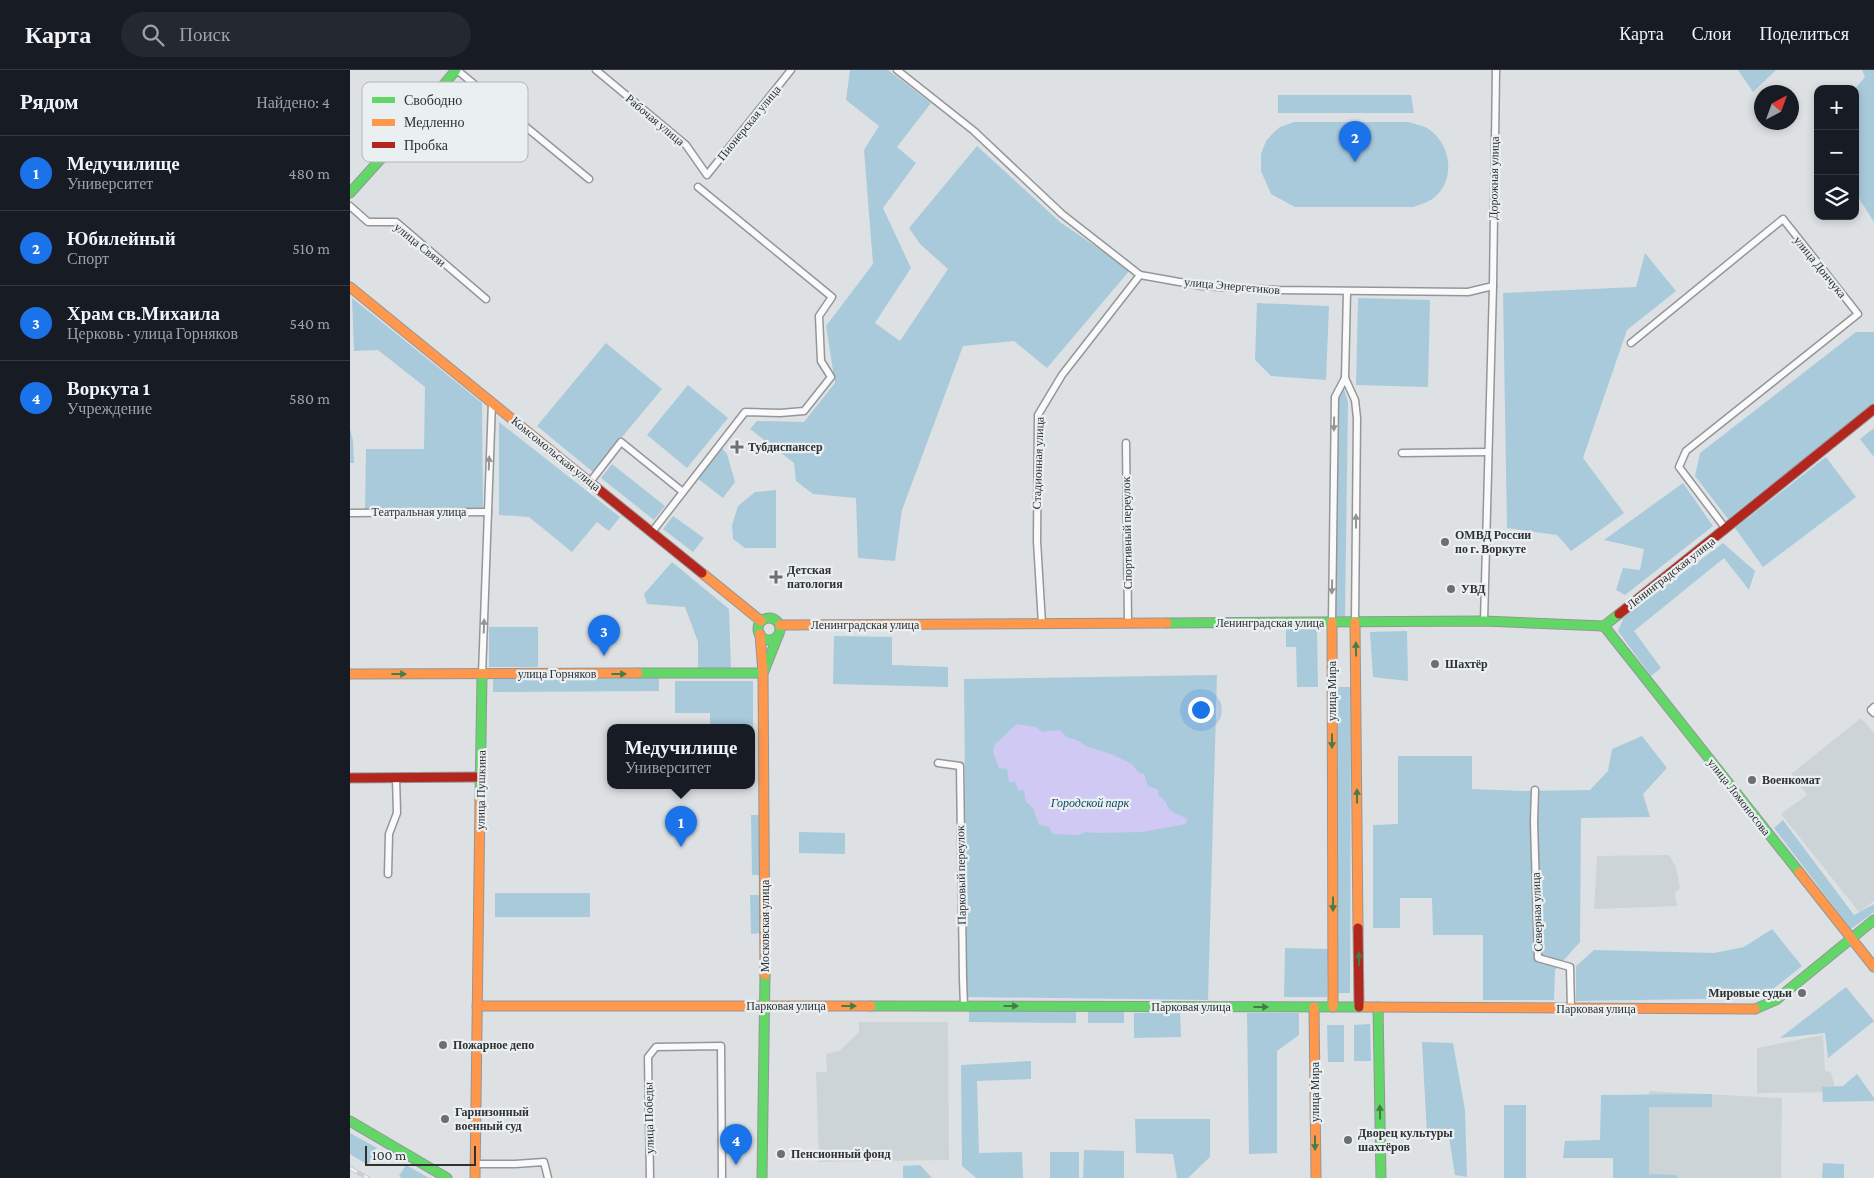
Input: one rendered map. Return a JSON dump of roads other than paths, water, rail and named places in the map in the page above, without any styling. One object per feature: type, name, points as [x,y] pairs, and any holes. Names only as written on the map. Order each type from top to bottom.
[{"type":"main road","points":[[446,82],[456,70]]},
{"type":"main road","points":[[350,193],[378,162]]},
{"type":"main road","name":"Комсомольская улица","points":[[350,287],[761,621]]},
{"type":"main road","name":"Ленинградская улица","points":[[780,625],[1484,622],[1604,626],[1874,409]]},
{"type":"main road","points":[[772,618],[780,625],[778,636],[771,640],[767,640],[758,630],[761,621],[765,619],[772,618]]},
{"type":"main road","name":"улица Мира","points":[[1332,622],[1333,1007]]},
{"type":"main road","name":"улица Мира","points":[[1355,622],[1359,1007]]},
{"type":"main road","name":"улица Ломоносова","points":[[1604,626],[1874,967]]},
{"type":"main road","name":"Московская улица","points":[[760,634],[763,673],[765,1006],[762,1178]]},
{"type":"main road","name":"Московская улица","points":[[763,673],[778,636]]},
{"type":"main road","name":"улица Горняков","points":[[350,674],[763,673]]},
{"type":"main road","name":"улица Пушкина","points":[[475,1178],[482,675]]},
{"type":"main road","points":[[350,778],[481,777]]},
{"type":"main road","name":"Парковая улица","points":[[478,1006],[1378,1007],[1754,1010],[1776,1000],[1874,920]]},
{"type":"main road","name":"улица Мира","points":[[1314,1007],[1316,1178]]},
{"type":"main road","points":[[1378,1007],[1381,1178]]},
{"type":"main road","points":[[350,1121],[447,1178]]},
{"type":"street","points":[[456,70],[471,82]]},
{"type":"street","name":"Рабочая улица","points":[[596,70],[686,145],[708,175]]},
{"type":"street","name":"Пионерская улица","points":[[708,175],[791,70]]},
{"type":"street","name":"улица Энергетиков","points":[[897,70],[974,131],[1062,214],[1140,275],[1202,286],[1278,290],[1468,292],[1493,286]]},
{"type":"street","name":"Дорожная улица","points":[[1484,622],[1493,286],[1496,70]]},
{"type":"street","points":[[528,129],[589,179]]},
{"type":"street","points":[[652,532],[746,412],[780,413],[804,411],[831,377],[821,362],[819,316],[832,297],[698,187]]},
{"type":"street","name":"улица Связи","points":[[350,206],[368,222],[396,222],[486,299]]},
{"type":"street","name":"улица Дончука","points":[[1631,343],[1783,219],[1858,314]]},
{"type":"street","name":"Стадионная улица","points":[[1042,624],[1037,541],[1038,415],[1062,375],[1140,275]]},
{"type":"street","name":"улица Мира","points":[[1332,622],[1335,397],[1345,378],[1348,292]]},
{"type":"street","name":"Ленинградская улица","points":[[1726,529],[1680,467],[1686,452],[1858,314]]},
{"type":"street","name":"улица Мира","points":[[1345,378],[1356,400],[1355,622]]},
{"type":"street","name":"улица Пушкина","points":[[482,675],[492,402]]},
{"type":"street","points":[[590,482],[622,442],[683,492]]},
{"type":"street","name":"Спортивный переулок","points":[[1126,443],[1128,623]]},
{"type":"street","points":[[1402,453],[1488,452]]},
{"type":"street","name":"Театральная улица","points":[[350,513],[488,512]]},
{"type":"street","points":[[1874,707],[1871,710],[1874,713]]},
{"type":"street","name":"Парковый переулок","points":[[938,763],[960,766],[964,1006]]},
{"type":"street","points":[[388,874],[389,834],[397,813],[396,778]]},
{"type":"street","name":"Северная улица","points":[[1535,790],[1534,822],[1538,958],[1570,966],[1571,1009]]},
{"type":"street","name":"улица Победы","points":[[650,1178],[648,1057],[656,1047],[721,1046],[722,1178]]},
{"type":"street","points":[[475,1164],[544,1162],[548,1178]]},
{"type":"railway","points":[[350,1168],[368,1178]]},
{"type":"place","name":"Юбилейный","points":[[1355,162]]},
{"type":"place","name":"Тубдиспансер","points":[[737,447]]},
{"type":"place","name":"ОМВД России по г. Воркуте","points":[[1445,542]]},
{"type":"place","name":"Детская патология","points":[[776,577]]},
{"type":"place","name":"УВД","points":[[1451,589]]},
{"type":"place","name":"Храм св.Михаила","points":[[604,656]]},
{"type":"place","name":"Шахтёр","points":[[1435,664]]},
{"type":"place","name":"Военкомат","points":[[1752,780]]},
{"type":"place","name":"Медучилище","points":[[681,847]]},
{"type":"place","name":"Мировые судьи","points":[[1802,993]]},
{"type":"place","name":"Пожарное депо","points":[[443,1045]]},
{"type":"place","name":"Гарнизонный военный суд","points":[[445,1119]]},
{"type":"place","name":"Дворец культуры шахтёров","points":[[1348,1140]]},
{"type":"place","name":"Пенсионный фонд","points":[[781,1154]]},
{"type":"place","name":"Воркута 1","points":[[736,1165]]},
{"type":"park label","name":"Городской парк","points":[[1090,803]]}]
